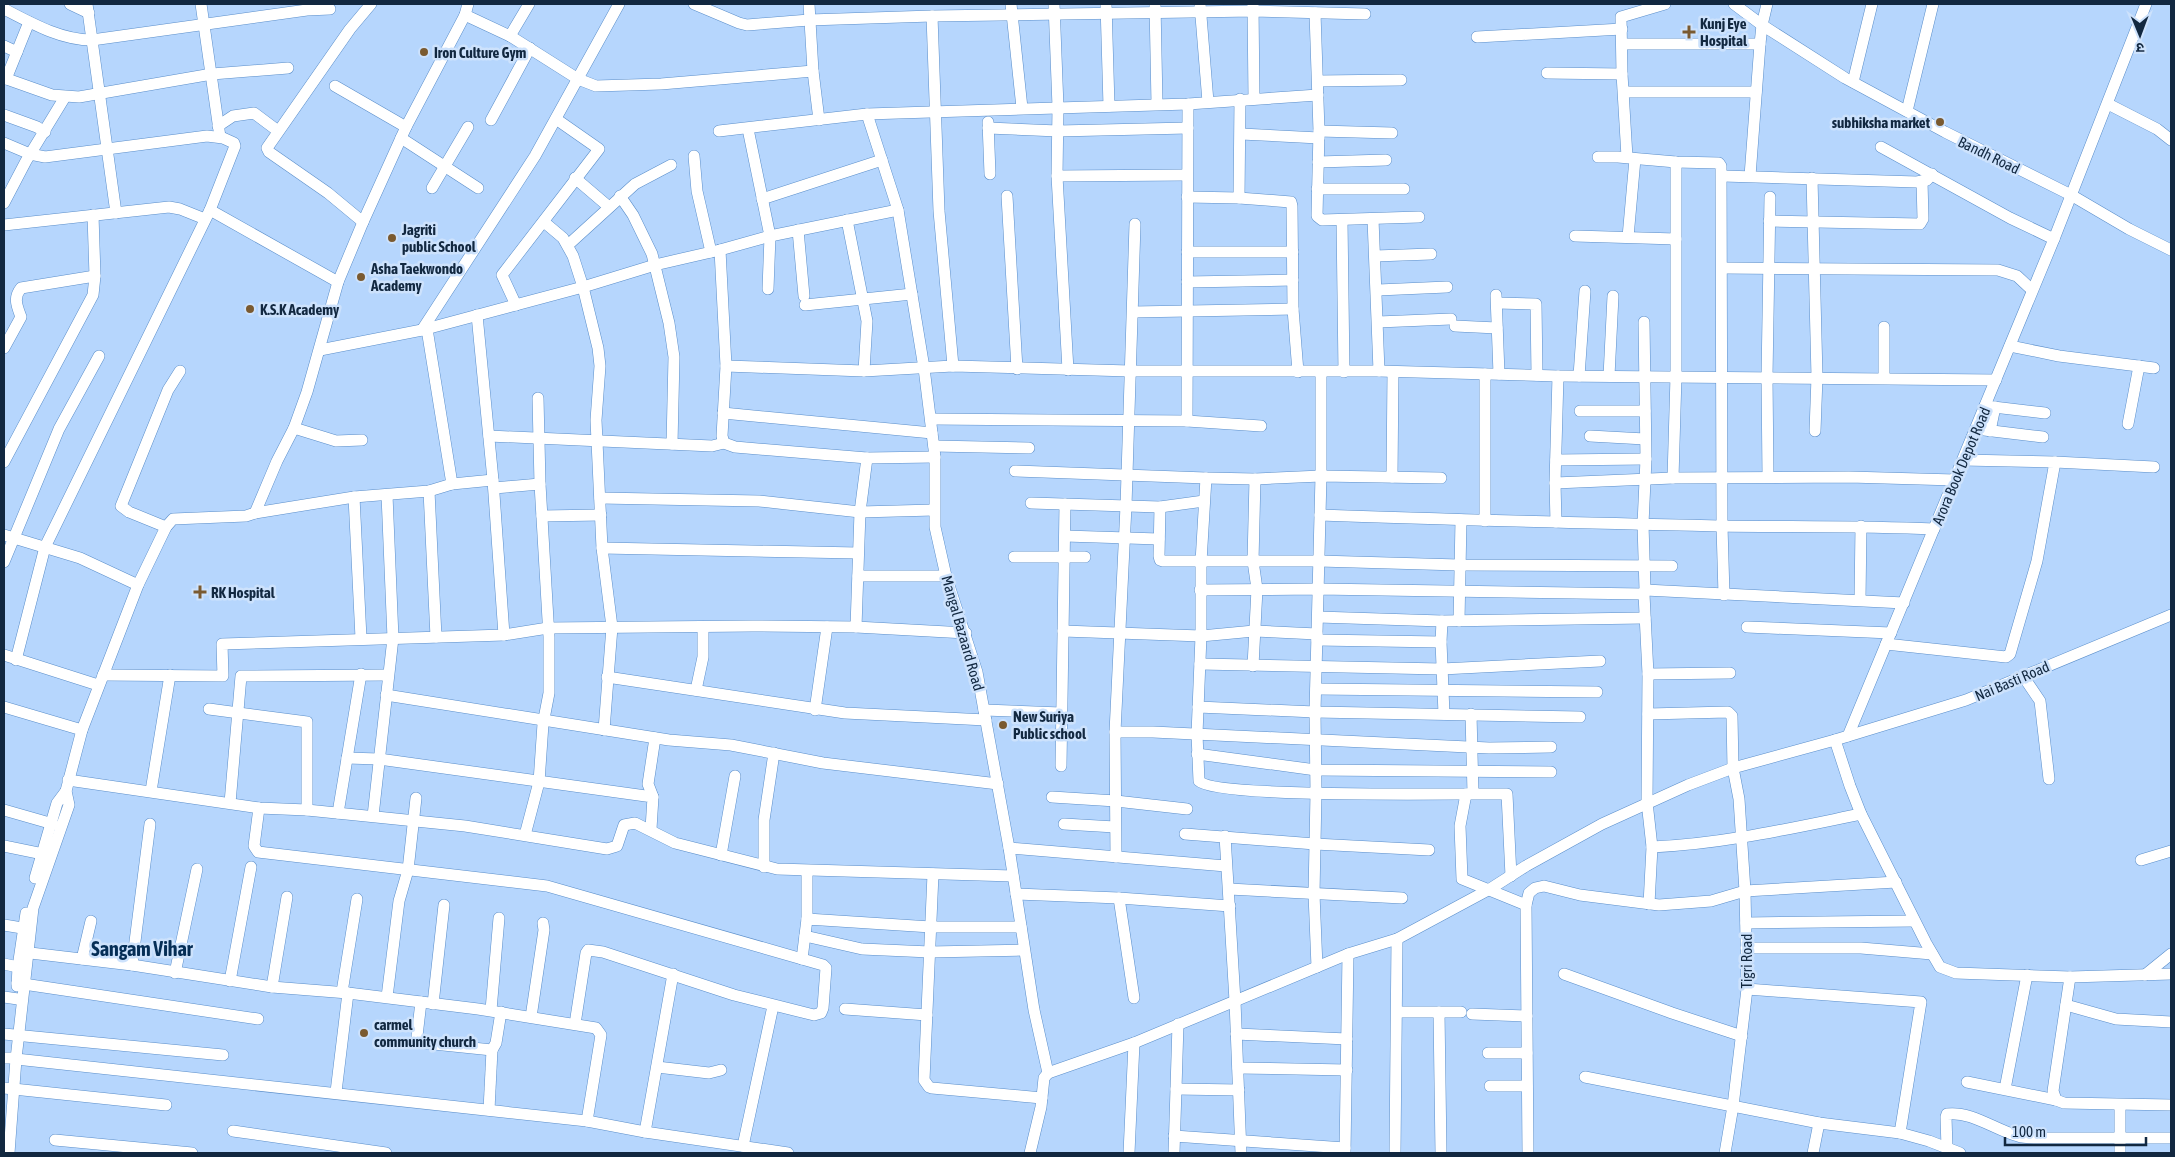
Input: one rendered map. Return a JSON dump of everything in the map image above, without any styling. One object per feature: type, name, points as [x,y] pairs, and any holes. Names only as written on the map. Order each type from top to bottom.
[{"type":"street","points":[[70,4],[88,8],[116,213]]},
{"type":"street","points":[[16,660],[45,547],[208,214],[235,146],[234,143],[219,132],[201,4]]},
{"type":"street","points":[[363,222],[328,193],[269,152],[267,146],[350,30],[371,4]]},
{"type":"street","points":[[510,36],[529,4]]},
{"type":"street","points":[[452,484],[424,330],[525,172],[619,4]]},
{"type":"street","points":[[694,4],[742,24],[932,16],[971,10],[1011,9],[1254,8],[1316,13],[1365,14]]},
{"type":"street","points":[[809,4],[813,71],[819,120]]},
{"type":"street","points":[[1628,238],[1631,158],[1622,74],[1622,16],[1664,4]]},
{"type":"street","name":"Bandh Road","points":[[1734,4],[1762,25],[1853,82],[1945,132],[2071,195],[2129,229],[2171,250]]},
{"type":"street","points":[[1750,176],[1760,44],[1767,4]]},
{"type":"street","points":[[1853,82],[1872,4]]},
{"type":"street","points":[[1907,111],[1933,4]]},
{"type":"street","points":[[2071,195],[2146,4]]},
{"type":"street","points":[[1106,8],[1108,106]]},
{"type":"street","points":[[1155,8],[1157,104]]},
{"type":"street","points":[[1200,8],[1208,102]]},
{"type":"street","points":[[1254,8],[1254,99]]},
{"type":"street","points":[[4,9],[29,22],[73,38],[92,40],[330,9]]},
{"type":"street","points":[[255,513],[277,461],[294,428],[314,375],[338,282],[363,222],[406,127],[466,9],[578,79],[596,86],[605,87],[813,71]]},
{"type":"street","points":[[1011,9],[1022,108]]},
{"type":"street","points":[[1054,9],[1058,107],[1057,176],[1068,370]]},
{"type":"street","points":[[1316,13],[1319,135],[1316,212],[1319,219],[1419,217]]},
{"type":"street","points":[[932,16],[939,211],[953,366]]},
{"type":"street","points":[[29,22],[5,79],[52,96],[64,97],[101,93],[212,74],[288,68]]},
{"type":"street","points":[[1477,37],[1622,29]]},
{"type":"street","points":[[1622,44],[1760,44]]},
{"type":"street","points":[[4,46],[17,52]]},
{"type":"street","points":[[490,120],[530,48]]},
{"type":"street","points":[[1547,73],[1622,74]]},
{"type":"street","points":[[1318,82],[1402,80]]},
{"type":"street","points":[[335,86],[406,127]]},
{"type":"street","points":[[1624,92],[1756,92]]},
{"type":"street","points":[[719,131],[867,114],[1188,104],[1318,95]]},
{"type":"street","points":[[4,203],[30,154],[45,132],[64,97]]},
{"type":"street","points":[[1239,198],[1240,99]]},
{"type":"street","points":[[1187,421],[1188,104]]},
{"type":"street","points":[[2108,104],[2156,129],[2171,140]]},
{"type":"street","points":[[988,110],[990,174]]},
{"type":"street","points":[[4,143],[30,154],[46,157],[207,136],[219,132],[232,116],[254,114],[278,131]]},
{"type":"street","name":"Mangal Bazaard Road","points":[[867,114],[898,210],[924,368],[935,452],[934,510],[938,543],[946,576],[966,633],[977,672],[1009,848],[1034,1010],[1048,1073],[1044,1078],[1042,1098],[1030,1153]]},
{"type":"street","points":[[4,115],[45,132]]},
{"type":"street","points":[[516,305],[502,275],[599,150],[556,119]]},
{"type":"street","points":[[432,188],[468,127]]},
{"type":"street","points":[[988,128],[1058,131],[1188,128]]},
{"type":"street","points":[[748,129],[770,236],[768,289]]},
{"type":"street","points":[[1240,134],[1319,135],[1392,132]]},
{"type":"street","points":[[401,138],[478,188]]},
{"type":"street","points":[[1881,147],[1927,178],[2054,239]]},
{"type":"street","points":[[694,156],[697,191],[716,251],[726,366],[722,436],[724,443]]},
{"type":"street","points":[[1598,157],[1718,163],[1721,166],[1723,176],[1721,477],[1724,595]]},
{"type":"street","points":[[762,199],[882,160]]},
{"type":"street","points":[[1318,162],[1386,160]]},
{"type":"street","points":[[1673,478],[1676,376],[1676,162]]},
{"type":"street","points":[[568,245],[620,196],[644,178],[671,165]]},
{"type":"street","points":[[1057,176],[1187,175]]},
{"type":"street","points":[[1723,176],[1927,178]]},
{"type":"street","points":[[576,178],[608,207]]},
{"type":"street","points":[[1812,178],[1817,377],[1815,432]]},
{"type":"street","points":[[1769,221],[1920,224],[1923,219],[1927,178]]},
{"type":"street","points":[[1317,189],[1404,189]]},
{"type":"street","name":"Arora Book Depot Road","points":[[1848,736],[1963,460],[1976,430],[1990,407],[1996,380],[2071,195]]},
{"type":"street","points":[[620,196],[646,242],[655,265],[669,323],[674,357],[672,444]]},
{"type":"street","points":[[1007,196],[1017,369]]},
{"type":"street","points":[[1187,197],[1291,202],[1293,309],[1298,372]]},
{"type":"street","points":[[1768,477],[1767,377],[1770,197]]},
{"type":"street","points":[[4,225],[175,207],[208,214],[338,282]]},
{"type":"street","points":[[320,350],[424,330],[584,287],[655,265],[770,236],[898,210]]},
{"type":"street","points":[[4,462],[93,294],[95,276],[93,216]]},
{"type":"street","points":[[1373,219],[1378,290],[1379,372]]},
{"type":"street","points":[[847,220],[867,321],[864,371]]},
{"type":"street","points":[[1342,220],[1344,372]]},
{"type":"street","points":[[544,222],[558,233],[568,245],[584,287],[598,348],[597,440],[602,548],[612,627],[604,730]]},
{"type":"street","points":[[1116,857],[1115,732],[1126,506],[1135,224]]},
{"type":"street","points":[[798,230],[804,301],[863,300],[912,294]]},
{"type":"street","points":[[1575,236],[1676,239]]},
{"type":"street","points":[[1187,252],[1293,252]]},
{"type":"street","points":[[1375,256],[1431,254]]},
{"type":"street","points":[[1722,268],[1998,270],[2016,276],[2032,290]]},
{"type":"street","points":[[4,348],[21,317],[16,300],[17,293],[21,288],[95,276]]},
{"type":"street","points":[[1187,282],[1293,280]]},
{"type":"street","points":[[1378,290],[1447,286]]},
{"type":"street","points":[[1579,376],[1585,291]]},
{"type":"street","points":[[1609,376],[1613,296]]},
{"type":"street","points":[[1499,374],[1496,299],[1536,304],[1537,375]]},
{"type":"street","points":[[1133,312],[1293,309]]},
{"type":"street","points":[[477,315],[494,484],[504,635]]},
{"type":"street","points":[[1378,322],[1453,322],[1497,328]]},
{"type":"street","points":[[1644,322],[1646,480],[1643,524],[1648,674],[1648,802],[1652,847],[1649,904]]},
{"type":"street","points":[[1884,327],[1884,377]]},
{"type":"street","points":[[2010,346],[2059,356],[2154,368]]},
{"type":"street","points":[[4,562],[9,537],[59,430],[99,356]]},
{"type":"street","points":[[726,366],[864,371],[953,366],[1130,371],[1393,372],[1558,376],[1884,377],[1996,380]]},
{"type":"street","points":[[2128,424],[2139,366]]},
{"type":"street","points":[[166,527],[129,512],[121,506],[168,390],[180,371]]},
{"type":"street","points":[[1317,967],[1314,894],[1316,844],[1315,712],[1321,476],[1321,372]]},
{"type":"street","points":[[1392,477],[1393,372]]},
{"type":"street","points":[[1485,374],[1485,521]]},
{"type":"street","points":[[1556,522],[1554,483],[1558,376]]},
{"type":"street","points":[[525,836],[538,782],[544,721],[549,693],[538,398]]},
{"type":"street","points":[[1990,431],[1990,407],[2045,413]]},
{"type":"street","points":[[1580,411],[1645,411]]},
{"type":"street","points":[[723,413],[932,433]]},
{"type":"street","points":[[931,419],[1187,421],[1261,426]]},
{"type":"street","points":[[294,428],[336,441],[362,440]]},
{"type":"street","points":[[1976,430],[2043,436]]},
{"type":"street","points":[[489,436],[712,446],[724,443],[735,447],[867,458],[935,452],[1029,448]]},
{"type":"street","points":[[1590,436],[1645,439]]},
{"type":"street","points":[[856,627],[860,512],[867,458]]},
{"type":"street","points":[[1556,460],[1646,459]]},
{"type":"street","points":[[1963,460],[2154,467]]},
{"type":"street","points":[[1886,644],[2006,658],[2010,654],[2037,561],[2055,462]]},
{"type":"street","points":[[1015,471],[1255,479],[1321,476],[1441,478]]},
{"type":"street","points":[[1554,483],[1721,477],[1955,480]]},
{"type":"street","points":[[1206,478],[1200,562],[1201,636],[1197,734],[1199,781],[1204,785],[1316,793],[1507,794],[1511,876]]},
{"type":"street","points":[[1253,666],[1257,590],[1253,561],[1255,479]]},
{"type":"street","points":[[4,1126],[12,1035],[21,983],[18,966],[24,952],[22,928],[30,892],[53,824],[57,803],[67,786],[82,730],[138,585],[166,527],[176,518],[246,516],[354,498],[429,491],[452,484],[540,484]]},
{"type":"street","points":[[429,491],[436,637]]},
{"type":"street","points":[[373,816],[392,638],[387,496]]},
{"type":"street","points":[[354,498],[361,638]]},
{"type":"street","points":[[600,498],[759,502],[860,512],[934,510]]},
{"type":"street","points":[[1031,503],[1160,507],[1204,501]]},
{"type":"street","points":[[1061,766],[1065,504]]},
{"type":"street","points":[[1160,507],[1160,560],[1200,562],[1319,561],[1459,565],[1672,566]]},
{"type":"street","points":[[542,516],[601,515]]},
{"type":"street","points":[[1320,515],[1485,521],[1722,526],[1861,526],[1934,529]]},
{"type":"street","points":[[1459,621],[1458,592],[1461,520]]},
{"type":"street","points":[[1860,600],[1861,526]]},
{"type":"street","points":[[1065,536],[1159,539]]},
{"type":"street","points":[[9,537],[80,558],[138,585]]},
{"type":"street","points":[[602,548],[858,554]]},
{"type":"street","points":[[1014,557],[1084,557]]},
{"type":"street","points":[[858,576],[946,576]]},
{"type":"street","points":[[1200,590],[1318,589],[1458,592],[1645,592],[1904,603]]},
{"type":"street","name":"Nai Basti Road","points":[[1048,1073],[1134,1043],[1348,954],[1397,940],[1602,824],[1648,802],[1733,768],[1835,740],[1966,700],[2171,614]]},
{"type":"street","points":[[1318,616],[1442,621],[1645,618]]},
{"type":"street","points":[[1442,621],[1440,642],[1444,714]]},
{"type":"street","points":[[223,676],[222,644],[361,638],[504,635],[548,628],[612,627],[827,626],[966,633]]},
{"type":"street","points":[[815,710],[827,626]]},
{"type":"street","points":[[696,690],[703,657],[702,627]]},
{"type":"street","points":[[1747,627],[1891,633]]},
{"type":"street","points":[[1062,631],[1201,636],[1254,631],[1317,637],[1440,642]]},
{"type":"street","points":[[4,656],[101,680],[170,675],[388,675]]},
{"type":"street","points":[[1200,664],[1317,668],[1442,669],[1600,662]]},
{"type":"street","points":[[1648,674],[1730,673]]},
{"type":"street","points":[[338,813],[361,674]]},
{"type":"street","points":[[151,791],[170,675]]},
{"type":"street","points":[[230,803],[241,676]]},
{"type":"street","points":[[2023,676],[2040,701],[2049,779]]},
{"type":"street","points":[[607,677],[815,710],[913,718],[1062,713]]},
{"type":"street","points":[[1316,689],[1596,692]]},
{"type":"street","points":[[386,696],[655,738],[731,744],[850,767],[998,784]]},
{"type":"street","points":[[4,707],[82,730]]},
{"type":"street","points":[[1198,707],[1315,712],[1580,717]]},
{"type":"street","points":[[208,710],[307,722],[308,810]]},
{"type":"street","name":"Tigri Road","points":[[1648,714],[1731,713],[1733,768],[1739,800],[1742,837],[1747,989],[1733,1106],[1725,1153]]},
{"type":"street","points":[[1471,714],[1473,772],[1460,826],[1462,879],[1526,905]]},
{"type":"street","points":[[1115,732],[1472,747],[1551,747]]},
{"type":"street","points":[[651,829],[654,798],[648,784],[655,738]]},
{"type":"street","points":[[1835,740],[1861,814],[1914,921],[1940,968],[1949,972],[2070,977],[2171,974]]},
{"type":"street","points":[[764,867],[764,820],[774,753]]},
{"type":"street","points":[[1197,754],[1316,770],[1551,772]]},
{"type":"street","points":[[347,758],[379,759],[654,798]]},
{"type":"street","points":[[721,854],[736,776]]},
{"type":"street","points":[[67,786],[151,791],[259,808],[308,810],[465,826],[607,849],[617,846],[626,824],[635,823],[651,829],[671,841],[764,867],[1013,876]]},
{"type":"street","points":[[12,1035],[24,952],[33,908],[69,805],[67,786]]},
{"type":"street","points":[[1052,797],[1116,801],[1187,809]]},
{"type":"street","points":[[387,997],[399,901],[408,870],[416,798]]},
{"type":"street","points":[[259,808],[254,846],[257,852],[547,886],[823,965],[826,968],[824,1003],[821,1013],[814,1015],[773,1006],[604,952],[588,950],[575,1024]]},
{"type":"street","points":[[4,810],[53,824]]},
{"type":"street","points":[[1652,847],[1696,844],[1742,837],[1861,814]]},
{"type":"street","points":[[132,965],[150,824]]},
{"type":"street","points":[[1064,824],[1115,827]]},
{"type":"street","points":[[1185,834],[1429,850]]},
{"type":"street","points":[[1224,836],[1230,906],[1241,1153]]},
{"type":"street","points":[[4,846],[43,854]]},
{"type":"street","points":[[1009,848],[1226,866]]},
{"type":"street","points":[[2141,860],[2171,851]]},
{"type":"street","points":[[230,981],[251,867]]},
{"type":"street","points":[[175,973],[197,869]]},
{"type":"street","points":[[802,959],[807,919],[807,870]]},
{"type":"street","points":[[933,874],[924,1080],[929,1087],[1042,1098]]},
{"type":"street","points":[[1528,1153],[1526,905],[1529,893],[1535,888],[1544,886],[1580,895],[1649,904],[1704,902],[1745,891],[1896,882]]},
{"type":"street","points":[[1229,889],[1402,898]]},
{"type":"street","points":[[1016,894],[1119,898],[1230,906]]},
{"type":"street","points":[[272,987],[287,897]]},
{"type":"street","points":[[1119,898],[1134,998]]},
{"type":"street","points":[[336,1092],[345,992],[357,899]]},
{"type":"street","points":[[444,905],[427,1003],[417,1036],[419,1041],[424,1043],[492,1050]]},
{"type":"street","points":[[489,1110],[492,1050],[496,1043],[499,918]]},
{"type":"street","points":[[807,919],[931,927],[1021,927]]},
{"type":"street","points":[[82,959],[91,921]]},
{"type":"street","points":[[1746,923],[1914,921]]},
{"type":"street","points":[[531,1017],[544,930],[543,923]]},
{"type":"street","points":[[4,925],[22,928]]},
{"type":"street","points":[[804,936],[862,949],[930,952],[1024,950]]},
{"type":"street","points":[[1395,1153],[1397,940]]},
{"type":"street","points":[[1746,948],[1780,950],[1854,947],[1932,954]]},
{"type":"street","points":[[24,952],[132,965],[272,987],[345,992],[496,1011],[596,1028],[601,1033],[587,1121]]},
{"type":"street","points":[[1174,1136],[1345,1150],[1348,954]]},
{"type":"street","points":[[2146,974],[2171,954]]},
{"type":"street","points":[[4,964],[18,966]]},
{"type":"street","points":[[645,1132],[673,974]]},
{"type":"street","points":[[1564,974],[1742,1036]]},
{"type":"street","points":[[2005,1088],[2027,975]]},
{"type":"street","points":[[2056,1100],[2052,1091],[2070,977]]},
{"type":"street","points":[[21,983],[258,1018]]},
{"type":"street","points":[[1747,989],[1921,1002],[1900,1133]]},
{"type":"street","points":[[4,997],[18,999]]},
{"type":"street","points":[[2066,1005],[2116,1019],[2171,1022]]},
{"type":"street","points":[[742,1146],[773,1006]]},
{"type":"street","points":[[845,1009],[927,1014]]},
{"type":"street","points":[[1397,1012],[1527,1016]]},
{"type":"street","points":[[1439,1012],[1441,1153]]},
{"type":"street","points":[[1174,1153],[1178,1024]]},
{"type":"street","points":[[1236,1034],[1347,1039]]},
{"type":"street","points":[[12,1035],[223,1055]]},
{"type":"street","points":[[1129,1153],[1134,1043]]},
{"type":"street","points":[[1488,1053],[1527,1053]]},
{"type":"street","points":[[10,1058],[336,1092],[587,1121],[645,1132],[788,1153]]},
{"type":"street","points":[[657,1067],[709,1073],[721,1070]]},
{"type":"street","points":[[1238,1068],[1347,1070]]},
{"type":"street","points":[[1585,1077],[1819,1122],[1900,1133],[1960,1153]]},
{"type":"street","points":[[1967,1082],[2005,1088],[2064,1103],[2171,1105]]},
{"type":"street","points":[[1490,1086],[1527,1086]]},
{"type":"street","points":[[8,1088],[166,1105]]},
{"type":"street","points":[[8,1088],[8,1153]]},
{"type":"street","points":[[1176,1089],[1239,1090]]},
{"type":"street","points":[[2120,1105],[2120,1153]]},
{"type":"street","points":[[1947,1148],[1947,1114],[1972,1118],[2018,1136],[2038,1138],[2171,1138]]},
{"type":"street","points":[[1813,1153],[1819,1122]]},
{"type":"street","points":[[233,1131],[386,1153]]},
{"type":"street","points":[[55,1140],[192,1153]]},
{"type":"place","name":"Kunj Eye Hospital","points":[[1689,32]]},
{"type":"place","name":"Iron Culture Gym","points":[[424,52]]},
{"type":"place","name":"subhiksha market","points":[[1940,122]]},
{"type":"place","name":"Jagriti public School","points":[[392,238]]},
{"type":"place","name":"Asha Taekwondo Academy","points":[[361,277]]},
{"type":"place","name":"K.S.K Academy","points":[[250,309]]},
{"type":"place","name":"RK Hospital","points":[[200,592]]},
{"type":"place","name":"New Suriya Public school","points":[[1003,725]]},
{"type":"place","name":"carmel community church","points":[[364,1033]]},
{"type":"district","name":"Sangam Vihar","points":[[142,948]]}]
